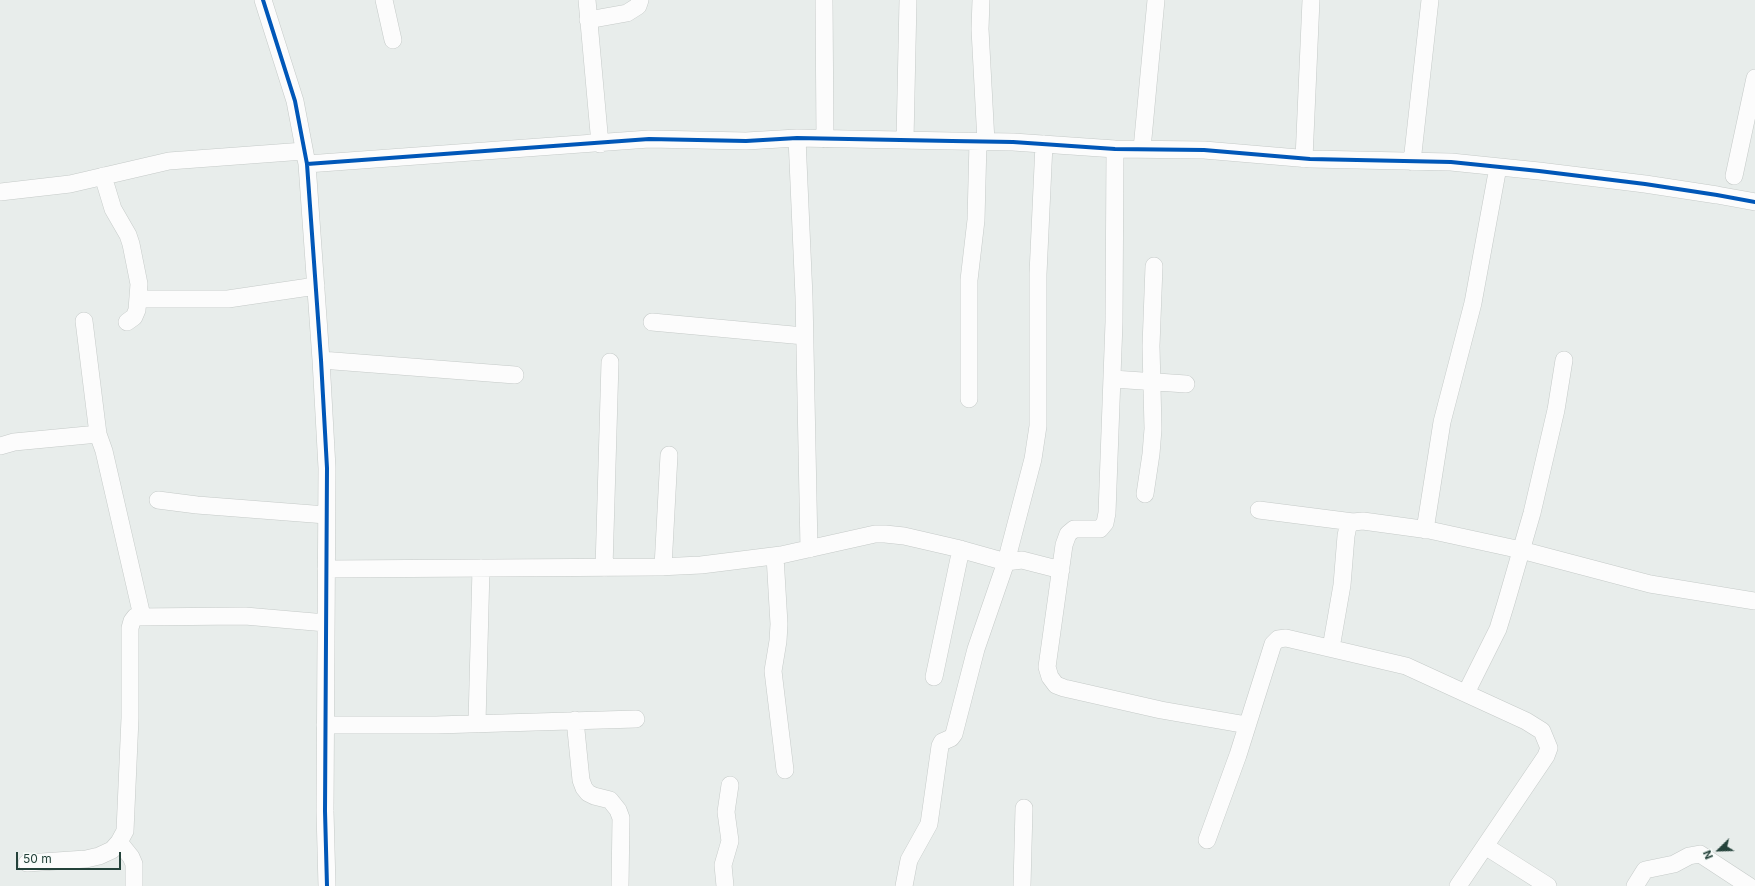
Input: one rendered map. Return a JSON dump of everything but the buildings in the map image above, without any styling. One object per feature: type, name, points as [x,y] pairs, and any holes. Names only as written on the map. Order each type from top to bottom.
[{"type":"street","points":[[263,0],[295,101],[306,158],[316,286],[327,468],[325,725],[327,886]]},
{"type":"street","points":[[384,0],[393,40]]},
{"type":"street","points":[[586,0],[600,144]]},
{"type":"street","points":[[588,20],[626,13],[638,6],[640,0]]},
{"type":"street","points":[[824,0],[825,139]]},
{"type":"street","points":[[905,140],[908,0]]},
{"type":"street","points":[[969,399],[969,280],[976,220],[982,142],[980,29],[981,0]]},
{"type":"street","points":[[1142,149],[1156,0]]},
{"type":"street","points":[[1304,159],[1312,0]]},
{"type":"street","points":[[1412,162],[1430,0]]},
{"type":"street","points":[[1734,176],[1755,78]]},
{"type":"street","points":[[797,138],[804,297],[809,549]]},
{"type":"street","points":[[0,192],[70,184],[186,159],[306,158],[600,144],[649,139],[746,141],[797,138],[1044,144],[1115,149],[1204,150],[1304,159],[1451,162],[1645,184],[1717,194],[1755,202]]},
{"type":"street","points":[[904,886],[909,860],[929,824],[940,746],[942,742],[951,738],[954,734],[976,649],[1006,562],[1033,459],[1037,432],[1038,274],[1044,144]]},
{"type":"street","points":[[1115,149],[1113,379],[1107,513],[1105,523],[1100,529],[1074,529],[1068,534],[1064,545],[1047,667],[1050,677],[1056,685],[1161,710],[1247,725]]},
{"type":"street","points":[[1425,530],[1442,422],[1473,303],[1498,167]]},
{"type":"street","points":[[103,176],[113,209],[128,235],[139,284],[137,310],[134,317],[127,322]]},
{"type":"street","points":[[1145,494],[1151,454],[1152,382],[1150,346],[1154,266]]},
{"type":"street","points":[[138,299],[228,299],[316,286]]},
{"type":"street","points":[[84,321],[98,434],[104,451],[142,616]]},
{"type":"street","points":[[652,322],[804,336]]},
{"type":"street","points":[[321,360],[515,375]]},
{"type":"street","points":[[1466,693],[1498,629],[1521,550],[1556,410],[1564,360]]},
{"type":"street","points":[[604,568],[610,362]]},
{"type":"street","points":[[1113,379],[1186,384]]},
{"type":"street","points":[[0,446],[14,442],[98,434]]},
{"type":"street","points":[[663,567],[669,455]]},
{"type":"street","points":[[158,500],[197,505],[326,515]]},
{"type":"street","points":[[1259,510],[1353,522],[1363,521],[1425,530],[1521,550],[1650,584],[1755,601]]},
{"type":"street","points":[[1330,648],[1342,585],[1346,536],[1348,526],[1353,522]]},
{"type":"street","points":[[326,569],[663,567],[775,556],[874,534],[886,534],[904,536],[962,549],[1006,562],[1022,560],[1061,570]]},
{"type":"street","points":[[934,677],[962,549]]},
{"type":"street","points":[[775,556],[779,624],[773,671],[785,770]]},
{"type":"street","points":[[477,723],[480,568]]},
{"type":"street","points":[[27,863],[86,859],[99,856],[112,850],[119,842],[125,831],[127,818],[130,718],[130,628],[135,617],[244,616],[326,623]]},
{"type":"street","points":[[1208,840],[1273,644],[1278,639],[1286,638],[1406,666],[1526,720],[1542,731],[1549,748],[1546,756],[1458,886]]},
{"type":"street","points":[[325,725],[636,719]]},
{"type":"street","points":[[575,720],[581,780],[584,788],[588,793],[594,796],[610,800],[618,810],[621,818],[620,886]]},
{"type":"street","points":[[725,886],[723,865],[730,841],[726,812],[730,785]]},
{"type":"street","points":[[1022,886],[1024,808]]},
{"type":"street","points":[[119,842],[131,857],[134,864],[134,886]]},
{"type":"street","points":[[1485,846],[1548,886]]},
{"type":"street","points":[[1635,886],[1646,870],[1674,864],[1688,856],[1700,854],[1749,886]]},
{"type":"cycle path","points":[[263,0],[295,101],[307,164],[327,468],[325,811],[327,886]]},
{"type":"cycle path","points":[[307,164],[649,139],[746,141],[797,138],[1013,142],[1115,149],[1204,150],[1310,159],[1451,162],[1645,184],[1755,202]]}]
